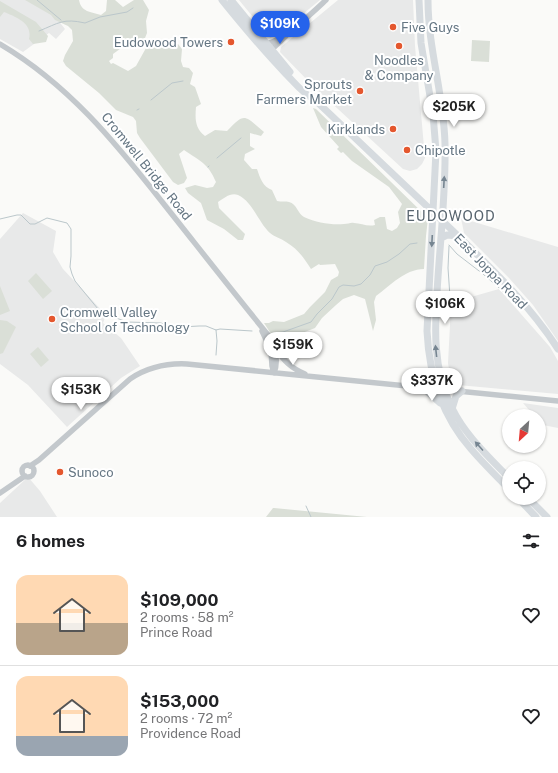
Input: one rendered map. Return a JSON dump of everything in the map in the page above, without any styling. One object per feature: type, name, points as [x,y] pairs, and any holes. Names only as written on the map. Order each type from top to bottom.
[{"type":"main road","name":"East Joppa Road","points":[[222,0],[311,93],[314,98],[504,282],[536,318],[558,349]]},
{"type":"main road","name":"East Joppa Road","points":[[231,0],[269,49]]},
{"type":"main road","points":[[419,0],[421,43],[433,114],[436,164],[427,331],[429,357],[444,389],[450,420],[470,448],[502,482]]},
{"type":"main road","points":[[428,0],[430,38],[442,104],[445,135],[435,342],[437,365],[436,388],[448,409]]},
{"type":"main road","points":[[415,195],[428,197],[435,189]]},
{"type":"main road","points":[[441,238],[447,235],[458,236]]},
{"type":"main road","points":[[436,372],[421,386],[448,409],[471,437],[502,470]]},
{"type":"main road","points":[[436,372],[461,391],[448,409]]},
{"type":"main road","points":[[525,505],[536,517]]},
{"type":"main road","points":[[535,505],[547,517]]},
{"type":"street","points":[[269,49],[286,37],[288,32],[326,0]]},
{"type":"street","name":"Cromwell Bridge Road","points":[[0,44],[19,56],[59,86],[99,124],[123,152],[269,336],[276,354],[276,367],[274,373]]},
{"type":"street","name":"Cromwell Bridge Road","points":[[258,322],[271,350],[274,373]]},
{"type":"street","points":[[272,342],[286,362],[296,370],[311,376]]},
{"type":"street","points":[[24,474],[29,477],[32,475],[32,467],[39,460],[121,386],[135,375],[148,369],[161,366],[180,364],[421,386],[558,401]]},
{"type":"street","points":[[0,493],[24,474],[24,467],[32,467]]},
{"type":"shaded area","points":[[0,0],[42,0],[65,29],[56,39],[49,33],[23,52],[0,39]]},
{"type":"shaded area","points":[[25,0],[79,0],[84,9],[101,15],[106,11],[107,0],[115,0],[123,7],[134,0],[143,0],[149,10],[146,21],[147,33],[145,38],[135,44],[129,43],[113,54],[113,58],[109,61],[111,64],[113,63],[128,71],[136,66],[146,48],[154,40],[162,41],[167,44],[178,44],[182,49],[181,61],[183,67],[189,68],[193,73],[190,84],[195,87],[201,104],[196,107],[196,123],[199,130],[205,136],[215,130],[227,131],[241,118],[245,118],[264,132],[261,136],[250,133],[250,146],[255,149],[245,154],[244,160],[252,169],[257,169],[262,182],[266,187],[272,190],[277,201],[292,203],[304,217],[319,222],[375,225],[374,220],[380,217],[385,217],[387,229],[392,231],[397,228],[400,223],[398,212],[402,204],[389,187],[337,149],[339,147],[321,127],[313,108],[316,109],[428,218],[424,269],[404,275],[376,296],[374,302],[376,320],[373,331],[365,299],[354,295],[343,299],[322,318],[315,328],[284,340],[275,340],[264,323],[273,321],[284,322],[304,314],[325,292],[331,280],[338,276],[339,272],[335,264],[319,264],[311,269],[303,257],[294,248],[270,233],[248,202],[238,195],[230,195],[218,202],[219,208],[245,234],[243,240],[238,240],[224,229],[207,220],[201,203],[188,193],[185,188],[195,185],[207,188],[213,187],[216,182],[207,166],[184,150],[179,154],[187,178],[184,183],[178,185],[173,182],[140,138],[137,133],[136,121],[133,117],[116,110],[99,93],[66,66],[63,61],[73,41],[72,30],[68,26],[55,20],[51,15]]},
{"type":"shaded area","points":[[239,0],[320,0],[276,36],[270,38]]},
{"type":"shaded area","points":[[338,0],[413,0],[415,46],[425,158],[417,169],[410,171],[403,169],[313,86],[280,52],[281,47]]},
{"type":"shaded area","points":[[0,1],[36,22],[48,36],[46,42],[33,44],[29,39],[30,33],[22,21],[4,12],[0,17]]},
{"type":"shaded area","points":[[472,40],[490,41],[489,62],[471,61]]},
{"type":"shaded area","name":"Cromwell Valley School of Technology","points":[[23,213],[56,231],[53,252],[63,269],[106,315],[103,323],[121,338],[140,366],[121,378],[67,427],[28,385],[0,364],[0,239]]},
{"type":"shaded area","points":[[461,218],[558,247],[558,341],[533,305],[509,278],[464,233]]},
{"type":"shaded area","points":[[36,273],[52,291],[43,299],[28,281]]},
{"type":"shaded area","points":[[0,286],[10,311],[0,315]]},
{"type":"shaded area","points":[[499,289],[550,347],[558,361],[558,394],[458,385],[451,381],[448,363],[451,306],[457,301]]},
{"type":"shaded area","points":[[0,320],[7,321],[16,327],[3,353],[0,354]]},
{"type":"shaded area","points":[[38,347],[49,360],[41,367],[30,354]]},
{"type":"shaded area","points":[[523,403],[558,408],[558,428],[546,426],[546,409],[528,409]]},
{"type":"shaded area","points":[[28,477],[40,491],[57,517],[0,517],[0,503]]},
{"type":"shaded area","points":[[274,508],[367,517],[266,517]]},
{"type":"waterway","points":[[37,0],[61,20]]},
{"type":"waterway","points":[[39,31],[61,22],[71,21],[85,23],[100,17],[127,12],[133,8]]},
{"type":"waterway","points":[[151,100],[172,83],[183,81]]},
{"type":"waterway","points":[[217,158],[241,138]]},
{"type":"waterway","points":[[409,211],[414,219]]},
{"type":"waterway","points":[[0,219],[21,215],[30,224],[35,224],[47,218],[67,223],[71,229],[70,267],[75,281],[98,309],[111,316],[127,322],[161,323],[181,327],[206,326],[216,330],[252,331]]},
{"type":"waterway","points":[[275,333],[283,332],[311,322],[332,299],[339,287],[343,285],[354,286],[361,284],[370,275],[375,266],[387,262],[410,244],[417,243]]},
{"type":"waterway","points":[[449,245],[457,254],[505,293]]},
{"type":"waterway","points":[[448,311],[450,297],[448,268],[449,246]]},
{"type":"waterway","points":[[216,330],[216,355]]},
{"type":"waterway","points":[[306,506],[311,517]]},
{"type":"place","name":"Five Guys","points":[[393,27]]},
{"type":"place","name":"Eudowood Towers","points":[[231,42]]},
{"type":"place","name":"Noodles & Company","points":[[399,46]]},
{"type":"place","name":"Sprouts Farmers Market","points":[[360,91]]},
{"type":"place","name":"Kirklands","points":[[393,129]]},
{"type":"place","name":"Chipotle","points":[[407,150]]},
{"type":"place","name":"Cromwell Valley School of Technology","points":[[52,319]]},
{"type":"place","name":"Sunoco","points":[[60,472]]},
{"type":"district","name":"EUDOWOOD","points":[[451,216]]}]
